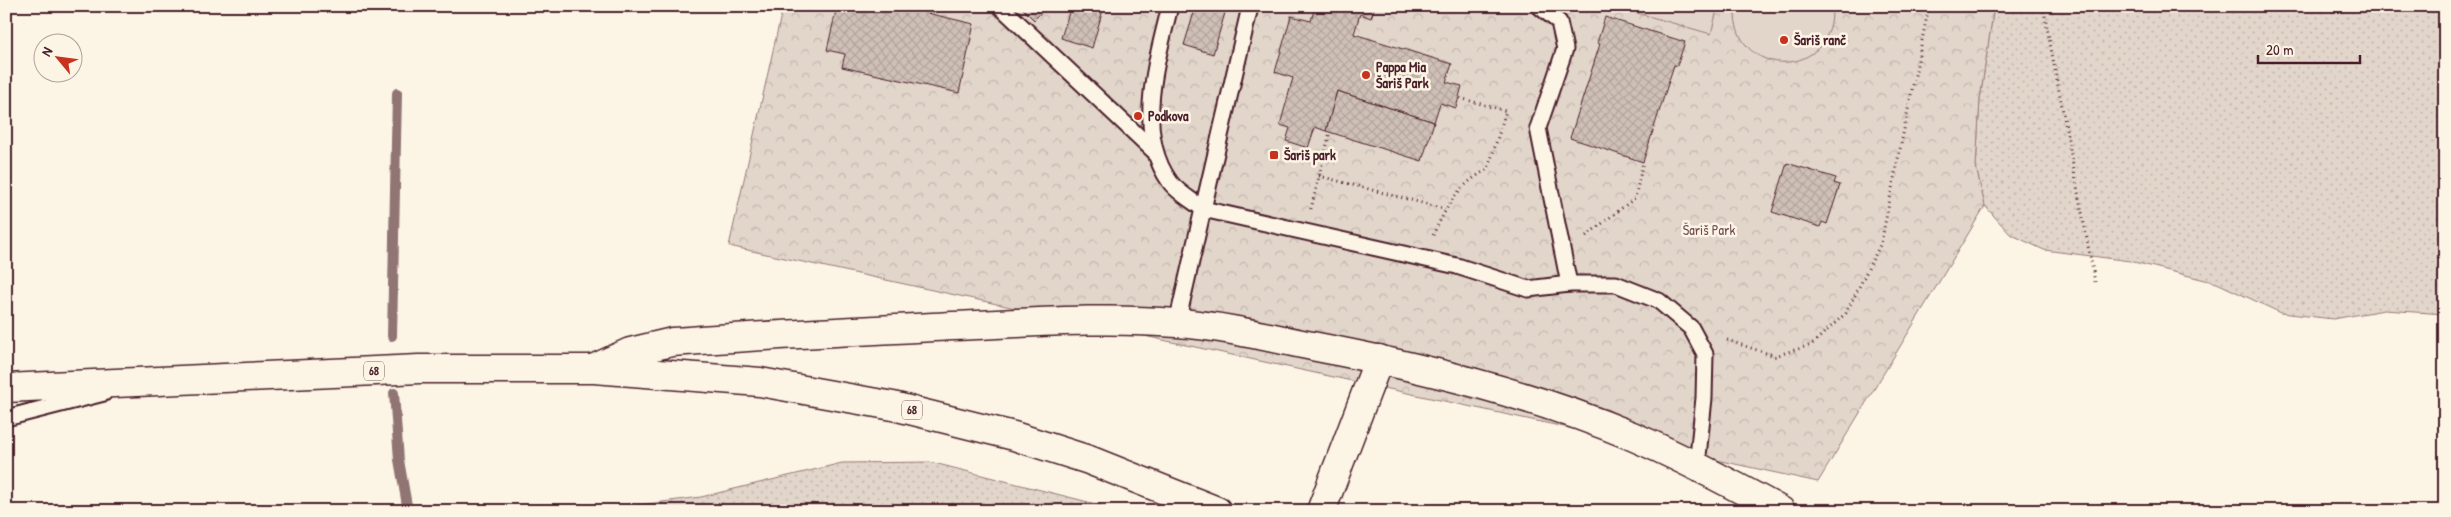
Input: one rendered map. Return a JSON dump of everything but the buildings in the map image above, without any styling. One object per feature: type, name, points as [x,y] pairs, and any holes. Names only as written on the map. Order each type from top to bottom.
[{"type":"main road","points":[[594,369],[630,352],[672,342],[1008,324],[1177,323],[1218,328],[1379,359],[1448,375],[1575,414],[1698,466],[1781,511]]},
{"type":"main road","points":[[1321,511],[1379,359]]},
{"type":"main road","name":"68","points":[[6,388],[419,369],[594,369],[760,382],[893,406],[1004,434],[1057,450],[1216,511]]},
{"type":"lane","points":[[1000,6],[1153,150],[1170,183],[1203,209],[1457,266],[1528,289],[1569,284],[1616,284],[1659,301],[1691,328],[1705,354],[1704,398],[1698,466]]},
{"type":"lane","points":[[1153,150],[1151,85],[1170,6]]},
{"type":"lane","points":[[1539,6],[1559,22],[1565,49],[1538,128],[1569,284]]},
{"type":"lane","points":[[1177,323],[1250,7]]},
{"type":"lane","points":[[6,418],[155,381]]},
{"type":"path","points":[[1691,328],[1775,356],[1811,345],[1846,313],[1881,243],[1929,6]]},
{"type":"path","points":[[2043,6],[2095,282]]},
{"type":"path","points":[[1422,258],[1445,209],[1459,189],[1472,178],[1488,169],[1506,111],[1460,98]]},
{"type":"path","points":[[1305,232],[1330,132]]},
{"type":"path","points":[[1563,254],[1635,198],[1643,162]]},
{"type":"path","points":[[1319,176],[1445,209]]},
{"type":"green space","name":"Šariš Park","points":[[783,6],[1994,6],[1980,99],[1976,167],[1985,206],[1818,482],[729,246]]},
{"type":"green space","points":[[1635,6],[1718,6],[1711,34],[1634,12]]},
{"type":"green space","name":"Šariš ranč","points":[[1735,6],[1832,6],[1829,31],[1818,48],[1802,59],[1783,62],[1765,59],[1749,48],[1738,30]]},
{"type":"green space","points":[[1994,6],[2445,6],[2445,314],[2384,310],[2333,319],[2281,313],[2217,283],[2130,261],[2044,250],[2010,234],[1985,206],[1976,167],[1980,99]]},
{"type":"green space","points":[[930,462],[1100,505],[1112,511],[593,511],[701,497],[842,463]]},
{"type":"waterway","points":[[392,336],[397,93]]},
{"type":"waterway","points":[[394,393],[399,460],[408,511]]},
{"type":"place","name":"Šariš ranč","points":[[1784,40]]},
{"type":"place","name":"Pappa Mia Šariš Park","points":[[1366,75]]},
{"type":"place","name":"Podkova","points":[[1138,116]]},
{"type":"place","name":"Šariš park","points":[[1274,155]]}]
